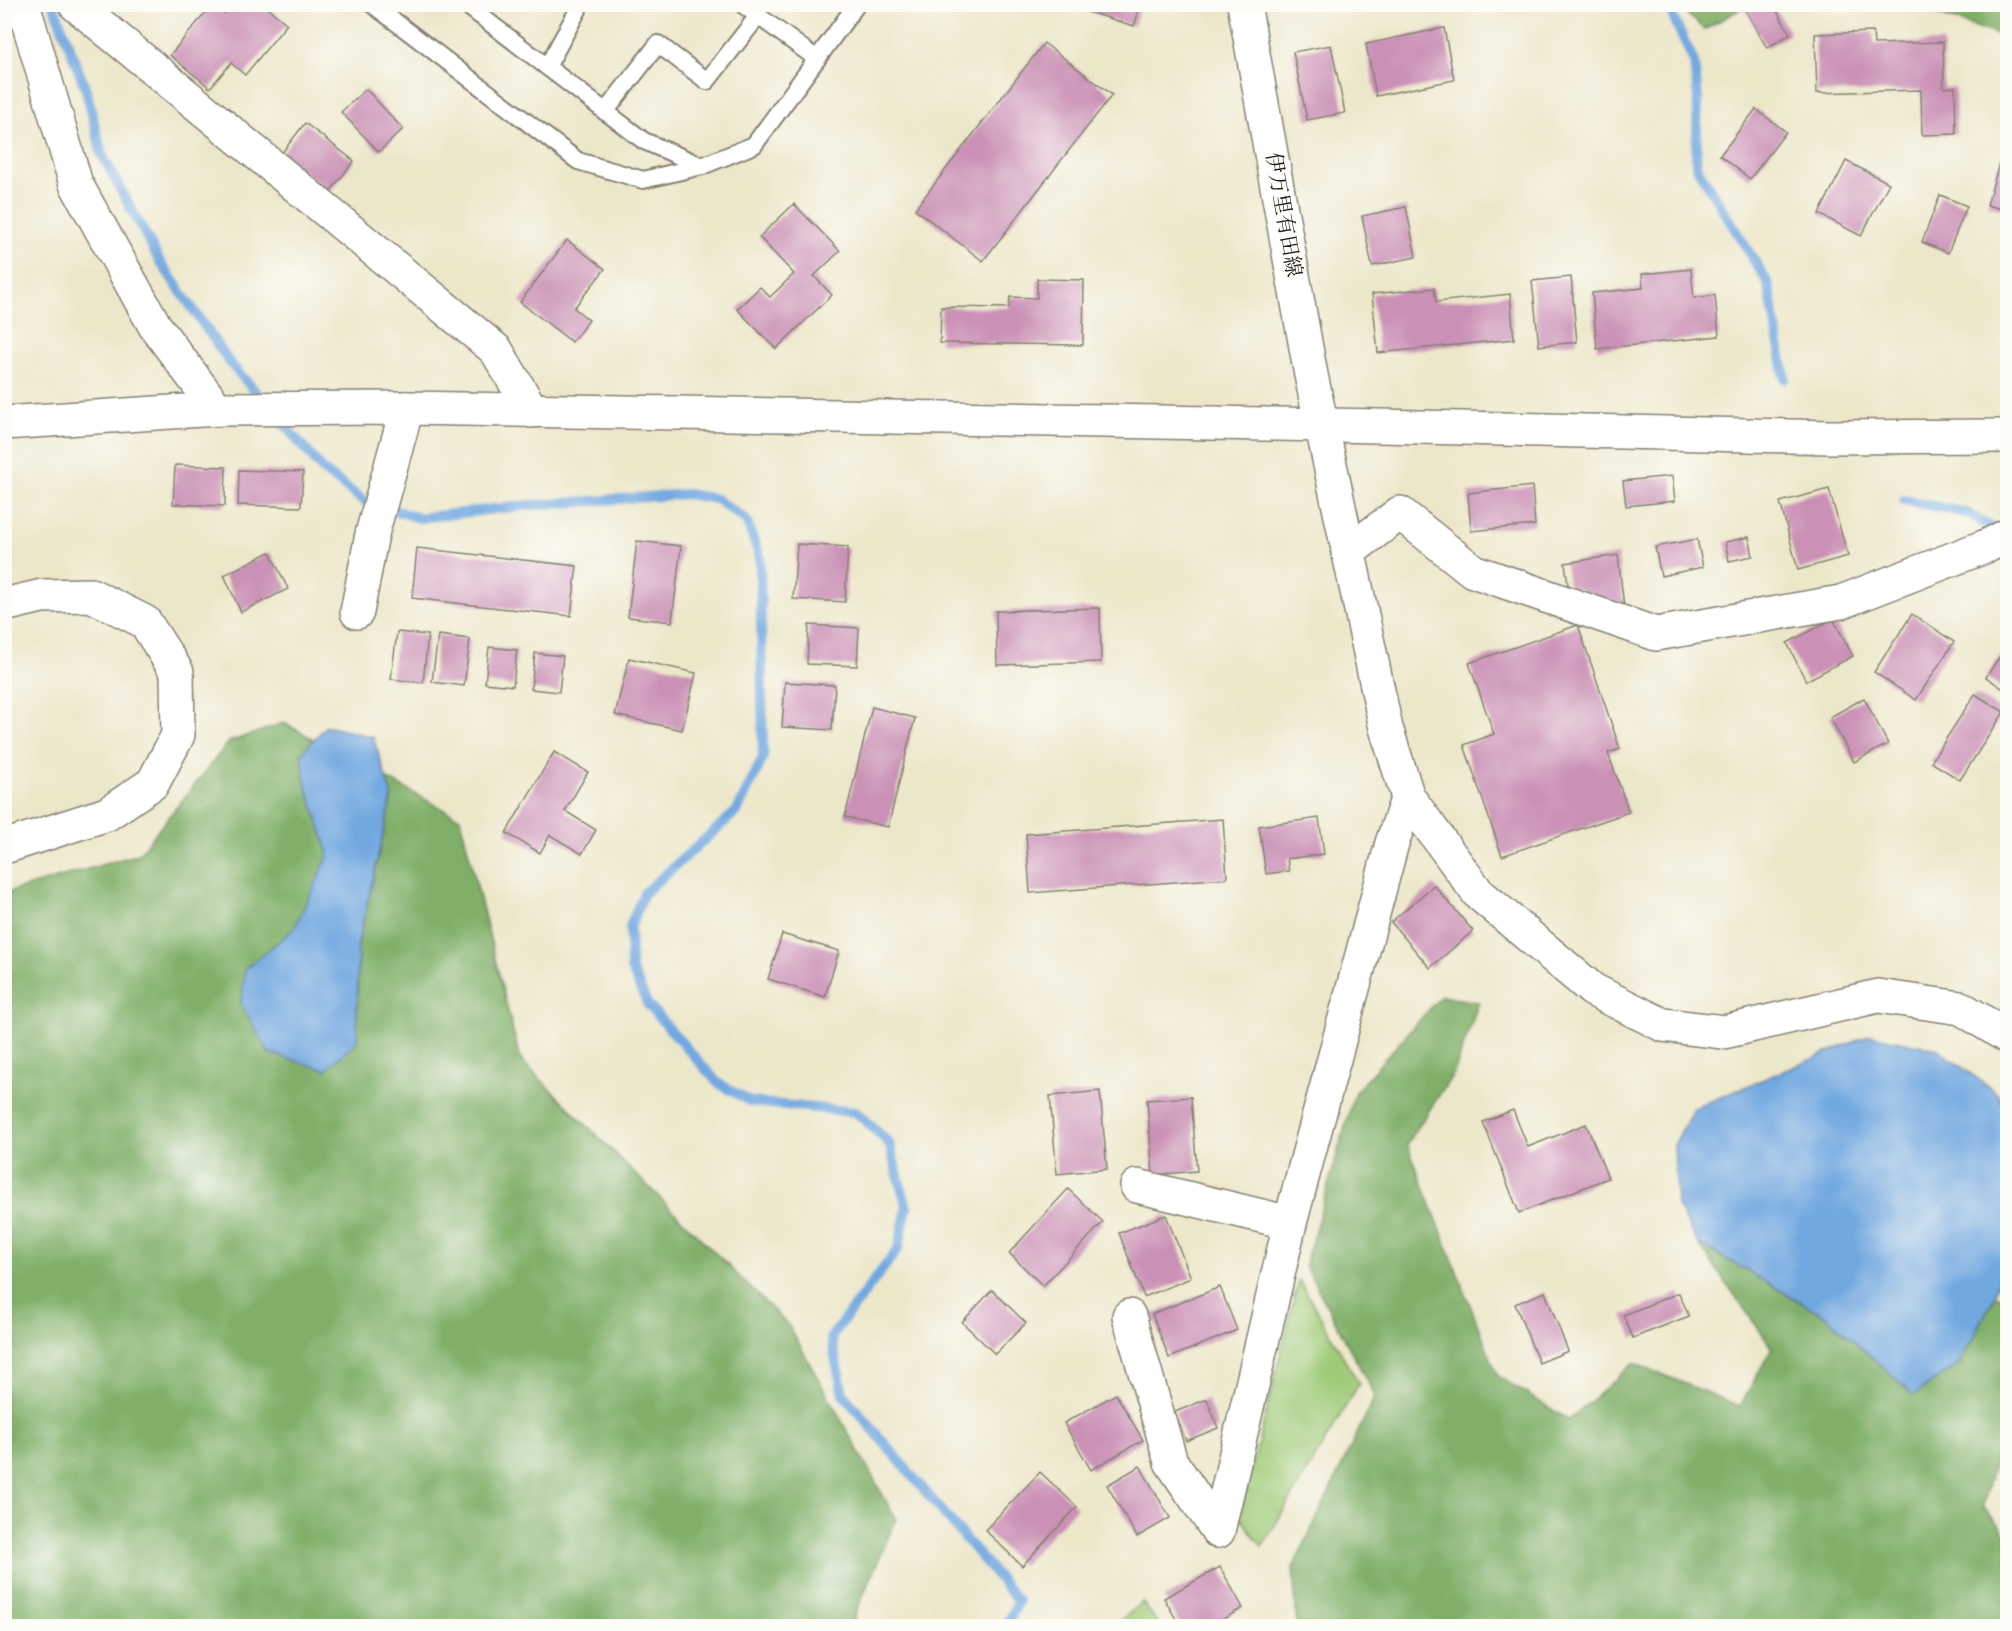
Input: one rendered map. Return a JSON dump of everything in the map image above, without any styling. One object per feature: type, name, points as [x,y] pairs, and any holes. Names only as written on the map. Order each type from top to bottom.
[{"type":"street","points":[[23,4],[76,184],[155,326],[229,409]]},
{"type":"street","points":[[75,4],[496,350],[532,411]]},
{"type":"street","name":"伊万里有田線","points":[[1244,4],[1321,425],[1386,728],[1408,797],[1478,893],[1593,990],[1663,1025],[1724,1032],[1878,996],[1961,1008],[2007,1037]]},
{"type":"street","points":[[357,612],[372,534],[407,408]]},
{"type":"street","points":[[4,423],[229,409],[407,408],[1829,436],[2007,436]]},
{"type":"street","points":[[1348,552],[1400,513],[1473,572],[1656,634],[1841,602],[1998,540]]},
{"type":"street","points":[[4,605],[42,596],[91,595],[145,622],[177,672],[178,735],[153,783],[107,814],[4,848]]},
{"type":"street","points":[[1129,1316],[1171,1462],[1218,1531],[1290,1223],[1392,843],[1408,797]]},
{"type":"street","points":[[1137,1186],[1290,1223]]},
{"type":"lane","points":[[372,4],[578,161],[643,180],[702,166],[754,145],[857,4]]},
{"type":"lane","points":[[465,4],[644,141],[702,166]]},
{"type":"lane","points":[[547,67],[578,10],[578,4]]},
{"type":"lane","points":[[742,4],[817,59]]},
{"type":"lane","points":[[605,112],[658,44],[707,81],[758,16]]},
{"type":"green space","points":[[1676,5],[1748,5],[1705,29]]},
{"type":"green space","points":[[1912,5],[2007,5],[2007,45],[2001,36]]},
{"type":"green space","points":[[284,723],[460,818],[520,1059],[789,1326],[896,1519],[854,1617],[859,1626],[5,1626],[5,893],[139,854],[229,742]]},
{"type":"green space","points":[[1441,996],[1479,1002],[1454,1073],[1407,1144],[1498,1376],[1569,1420],[1634,1363],[1740,1406],[1772,1348],[1698,1243],[1827,1317],[1914,1395],[1959,1364],[1995,1296],[2007,1296],[2007,1418],[1983,1506],[2007,1535],[2007,1626],[1297,1626],[1293,1568],[1375,1396],[1305,1265],[1355,1092]]},
{"type":"green space","points":[[1299,1280],[1359,1384],[1262,1547],[1240,1517]]},
{"type":"green space","points":[[1142,1602],[1160,1626],[1114,1626]]},
{"type":"water","points":[[326,726],[373,737],[392,796],[358,944],[357,1041],[326,1070],[269,1053],[241,1004],[245,969],[294,929],[329,854],[305,782],[302,753]]},
{"type":"water","points":[[1870,1035],[1938,1049],[1999,1095],[2007,1117],[2007,1244],[1995,1296],[1959,1364],[1914,1395],[1827,1317],[1698,1243],[1677,1206],[1674,1145],[1694,1108]]},
{"type":"building","points":[[231,4],[263,4],[287,24],[245,75],[231,63],[210,88],[170,55],[212,5],[224,14]]},
{"type":"building","points":[[1081,4],[1141,4],[1134,26],[1079,9]]},
{"type":"building","points":[[1753,4],[1773,4],[1790,34],[1767,48],[1745,9]]},
{"type":"building","points":[[1444,28],[1454,80],[1376,96],[1366,44]]},
{"type":"building","points":[[1873,32],[1874,44],[1943,42],[1944,88],[1955,87],[1956,134],[1922,135],[1921,90],[1817,93],[1815,34]]},
{"type":"building","points":[[1044,43],[1112,95],[983,261],[915,209]]},
{"type":"building","points":[[1331,45],[1345,113],[1307,120],[1293,52]]},
{"type":"building","points":[[366,89],[403,129],[379,152],[341,112]]},
{"type":"building","points":[[1756,109],[1786,132],[1750,179],[1720,155]]},
{"type":"building","points":[[305,123],[354,161],[330,192],[281,154]]},
{"type":"building","points":[[1846,161],[1889,183],[1861,236],[1819,214]]},
{"type":"building","points":[[1999,164],[2008,167],[2008,211],[1987,205]]},
{"type":"building","points":[[1940,195],[1967,206],[1948,253],[1922,242]]},
{"type":"building","points":[[794,204],[840,251],[814,276],[832,295],[776,349],[737,309],[760,287],[770,297],[794,274],[759,237]]},
{"type":"building","points":[[1406,207],[1416,257],[1372,266],[1362,216]]},
{"type":"building","points":[[567,240],[605,269],[574,308],[589,320],[572,342],[520,302]]},
{"type":"building","points":[[1691,269],[1694,298],[1715,295],[1719,336],[1597,349],[1592,293],[1643,288],[1642,274]]},
{"type":"building","points":[[1571,277],[1577,342],[1539,346],[1532,281]]},
{"type":"building","points":[[1037,279],[1084,280],[1083,345],[940,343],[941,307],[1009,308],[1010,297],[1037,298]]},
{"type":"building","points":[[1434,288],[1436,302],[1510,294],[1514,339],[1378,353],[1372,294]]},
{"type":"building","points":[[175,465],[226,467],[225,506],[173,504]]},
{"type":"building","points":[[239,470],[303,472],[301,507],[238,505]]},
{"type":"building","points":[[1672,476],[1675,501],[1626,506],[1623,481]]},
{"type":"building","points":[[1532,486],[1535,525],[1471,531],[1468,493]]},
{"type":"building","points":[[1829,489],[1848,556],[1798,570],[1780,502]]},
{"type":"building","points":[[1749,537],[1753,556],[1729,561],[1725,542]]},
{"type":"building","points":[[1697,539],[1703,567],[1661,576],[1655,547]]},
{"type":"building","points":[[637,541],[681,546],[672,622],[628,617]]},
{"type":"building","points":[[797,544],[848,547],[845,602],[793,599]]},
{"type":"building","points":[[417,548],[577,566],[571,616],[412,598]]},
{"type":"building","points":[[270,552],[288,589],[241,612],[224,575]]},
{"type":"building","points":[[1618,555],[1624,607],[1568,585],[1565,563]]},
{"type":"building","points":[[1100,608],[1101,662],[997,665],[996,611]]},
{"type":"building","points":[[1912,614],[1954,642],[1916,700],[1874,672]]},
{"type":"building","points":[[1833,619],[1853,656],[1806,681],[1787,643]]},
{"type":"building","points":[[809,625],[859,628],[857,666],[807,664]]},
{"type":"building","points":[[1578,625],[1620,749],[1608,753],[1629,812],[1502,856],[1464,745],[1494,734],[1469,663]]},
{"type":"building","points":[[397,632],[428,635],[423,683],[391,679]]},
{"type":"building","points":[[438,635],[470,639],[464,686],[432,682]]},
{"type":"building","points":[[2008,644],[2008,692],[1986,677]]},
{"type":"building","points":[[489,647],[517,650],[513,686],[485,683]]},
{"type":"building","points":[[535,653],[563,656],[559,692],[531,689]]},
{"type":"building","points":[[629,658],[696,673],[682,730],[615,715]]},
{"type":"building","points":[[785,682],[835,685],[832,730],[782,727]]},
{"type":"building","points":[[1975,694],[2004,712],[1960,780],[1931,762]]},
{"type":"building","points":[[1864,698],[1888,744],[1854,762],[1830,717]]},
{"type":"building","points":[[872,707],[915,718],[888,827],[845,817]]},
{"type":"building","points":[[554,752],[588,772],[565,811],[596,830],[582,854],[550,835],[540,853],[506,833]]},
{"type":"building","points":[[1319,818],[1324,854],[1287,859],[1289,871],[1266,874],[1259,826]]},
{"type":"building","points":[[1223,819],[1227,878],[1030,893],[1026,834]]},
{"type":"building","points":[[1434,885],[1473,931],[1430,968],[1391,922]]},
{"type":"building","points":[[782,934],[839,951],[825,997],[768,979]]},
{"type":"building","points":[[1100,1091],[1107,1169],[1057,1174],[1050,1096]]},
{"type":"building","points":[[1191,1097],[1197,1171],[1153,1175],[1147,1100]]},
{"type":"building","points":[[1513,1110],[1528,1147],[1586,1124],[1608,1178],[1519,1213],[1483,1122]]},
{"type":"building","points":[[1068,1189],[1103,1222],[1043,1286],[1009,1253]]},
{"type":"building","points":[[1166,1215],[1191,1278],[1144,1297],[1119,1233]]},
{"type":"building","points":[[1220,1287],[1237,1330],[1169,1358],[1152,1314]]},
{"type":"building","points":[[992,1290],[1026,1323],[995,1354],[962,1322]]},
{"type":"building","points":[[1545,1292],[1568,1351],[1539,1363],[1515,1304]]},
{"type":"building","points":[[1679,1293],[1689,1316],[1633,1338],[1623,1315]]},
{"type":"building","points":[[1116,1394],[1143,1440],[1091,1470],[1064,1423]]},
{"type":"building","points":[[1207,1399],[1218,1428],[1186,1441],[1175,1412]]},
{"type":"building","points":[[1140,1466],[1170,1518],[1137,1537],[1107,1485]]},
{"type":"building","points":[[1040,1472],[1077,1507],[1022,1566],[985,1530]]},
{"type":"building","points":[[1220,1567],[1243,1608],[1210,1626],[1180,1626],[1164,1598]]},
{"type":"waterway","points":[[53,4],[86,90],[102,155],[159,260],[230,363],[264,401]]},
{"type":"waterway","points":[[1667,4],[1694,62],[1698,98],[1696,166],[1768,283],[1785,379]]},
{"type":"waterway","points":[[276,415],[324,471],[364,501],[419,518],[521,506],[688,494],[716,499],[746,520],[760,557],[763,758],[737,811],[644,893],[630,927],[631,968],[648,1005],[718,1083],[751,1102],[856,1112],[889,1143],[907,1208],[898,1249],[831,1337],[843,1394],[1018,1601],[1007,1626]]},
{"type":"waterway","points":[[1904,500],[1967,513],[2000,533]]}]
